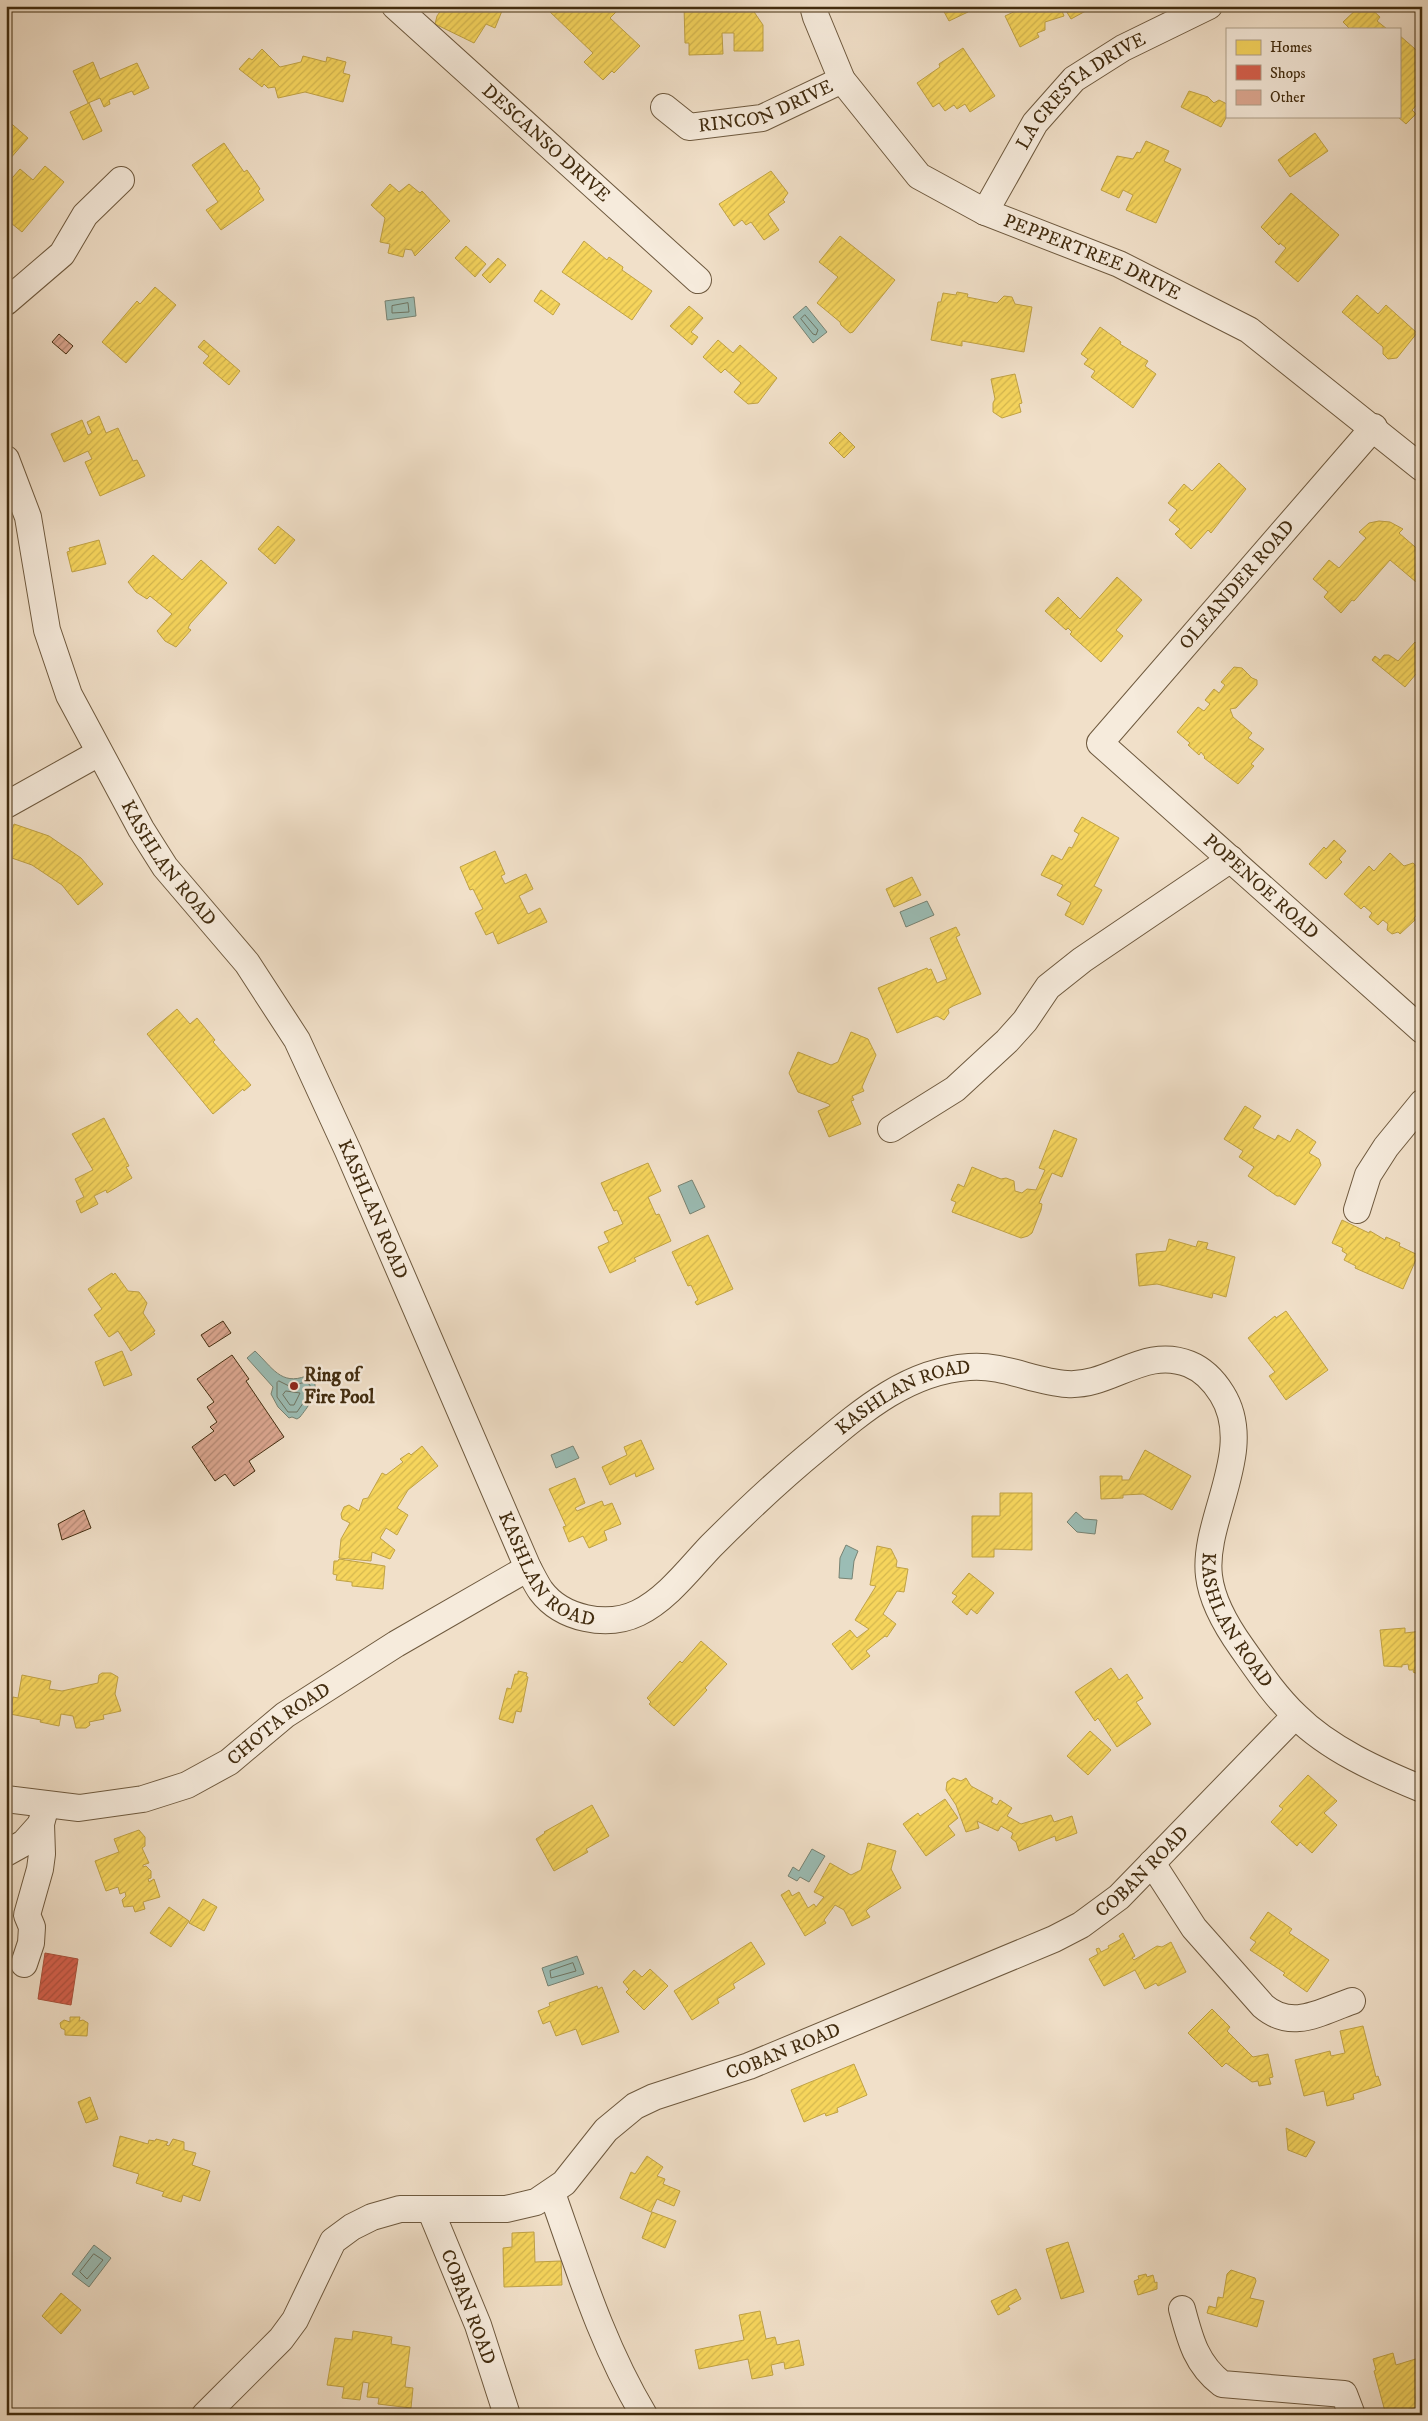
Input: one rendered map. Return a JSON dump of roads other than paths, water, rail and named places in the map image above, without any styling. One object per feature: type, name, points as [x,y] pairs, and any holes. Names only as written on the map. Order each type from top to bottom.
[{"type":"street","name":"DESCANSO DRIVE","points":[[395,6],[698,280]]},
{"type":"street","name":"PEPPERTREE DRIVE","points":[[813,6],[842,80],[919,176],[985,212],[1119,264],[1249,330],[1374,427],[1422,468]]},
{"type":"street","name":"LA CRESTA DRIVE","points":[[985,212],[1035,124],[1074,79],[1123,48],[1209,6]]},
{"type":"street","name":"RINCON DRIVE","points":[[664,107],[689,127],[762,118],[842,80]]},
{"type":"street","points":[[6,302],[62,254],[85,215],[121,180]]},
{"type":"street","name":"OLEANDER ROAD","points":[[1100,743],[1374,427]]},
{"type":"street","name":"KASHLAN ROAD","points":[[6,458],[28,517],[50,644],[69,695],[141,829],[165,866],[247,963],[297,1040],[348,1151],[528,1568],[542,1592],[555,1605],[575,1615],[607,1620],[637,1614],[662,1596],[777,1482],[863,1410],[917,1379],[950,1369],[989,1366],[1053,1382],[1086,1383],[1141,1362],[1159,1358],[1174,1359],[1191,1364],[1209,1376],[1227,1402],[1231,1418],[1234,1434],[1230,1470],[1208,1562],[1212,1592],[1235,1638],[1274,1693],[1295,1716],[1320,1736],[1364,1762],[1422,1789]]},
{"type":"street","name":"POPENOE ROAD","points":[[1100,743],[1422,1030]]},
{"type":"street","points":[[6,805],[100,753]]},
{"type":"street","points":[[891,1129],[955,1089],[1007,1041],[1048,987],[1082,960],[1231,859]]},
{"type":"street","points":[[1357,1210],[1368,1175],[1386,1146],[1422,1103]]},
{"type":"street","name":"CHOTA ROAD","points":[[6,1799],[43,1814],[142,1799],[187,1785],[212,1774],[230,1762],[285,1715],[396,1644],[528,1568]]},
{"type":"street","name":"COBAN ROAD","points":[[507,2415],[478,2325],[430,2209],[506,2210],[536,2202],[552,2193],[564,2183],[606,2130],[635,2106],[654,2097],[749,2066],[1054,1939],[1081,1925],[1101,1912],[1152,1863],[1295,1716]]},
{"type":"street","points":[[6,1853],[24,1843],[43,1814]]},
{"type":"street","points":[[24,1964],[31,1944],[32,1927],[27,1914],[42,1854],[43,1814]]},
{"type":"street","points":[[1152,1863],[1194,1928],[1263,2006],[1274,2015],[1284,2019],[1302,2018],[1352,2001]]},
{"type":"street","points":[[552,2193],[602,2336],[625,2383],[644,2415]]},
{"type":"street","points":[[205,2415],[281,2340],[295,2320],[333,2241],[372,2217],[400,2209],[430,2209]]},
{"type":"street","points":[[1182,2309],[1190,2340],[1207,2372],[1222,2384],[1344,2394],[1352,2415]]},
{"type":"water","points":[[414,297],[416,316],[387,320],[385,301]]},
{"type":"water","points":[[806,306],[827,332],[813,343],[793,317]]},
{"type":"water","points":[[927,901],[934,915],[906,927],[900,912]]},
{"type":"water","points":[[692,1180],[705,1207],[690,1214],[678,1186]]},
{"type":"water","name":"Ring of Fire Pool","points":[[255,1351],[272,1369],[283,1377],[290,1379],[306,1376],[314,1381],[315,1390],[312,1400],[297,1419],[289,1418],[278,1407],[271,1394],[273,1387],[247,1358]]},
{"type":"water","points":[[573,1446],[579,1458],[556,1468],[551,1455]]},
{"type":"water","points":[[1076,1512],[1084,1519],[1097,1520],[1095,1534],[1077,1532],[1067,1522]]},
{"type":"water","points":[[846,1545],[858,1551],[854,1561],[852,1579],[839,1578],[840,1558]]},
{"type":"water","points":[[812,1849],[825,1856],[809,1882],[800,1877],[797,1881],[788,1876],[793,1867],[799,1871]]},
{"type":"water","points":[[577,1956],[584,1974],[548,1986],[542,1968]]},
{"type":"water","points":[[94,2245],[111,2258],[89,2287],[72,2274]]},
{"type":"place","name":"Ring of Fire Pool","points":[[294,1386]]}]
